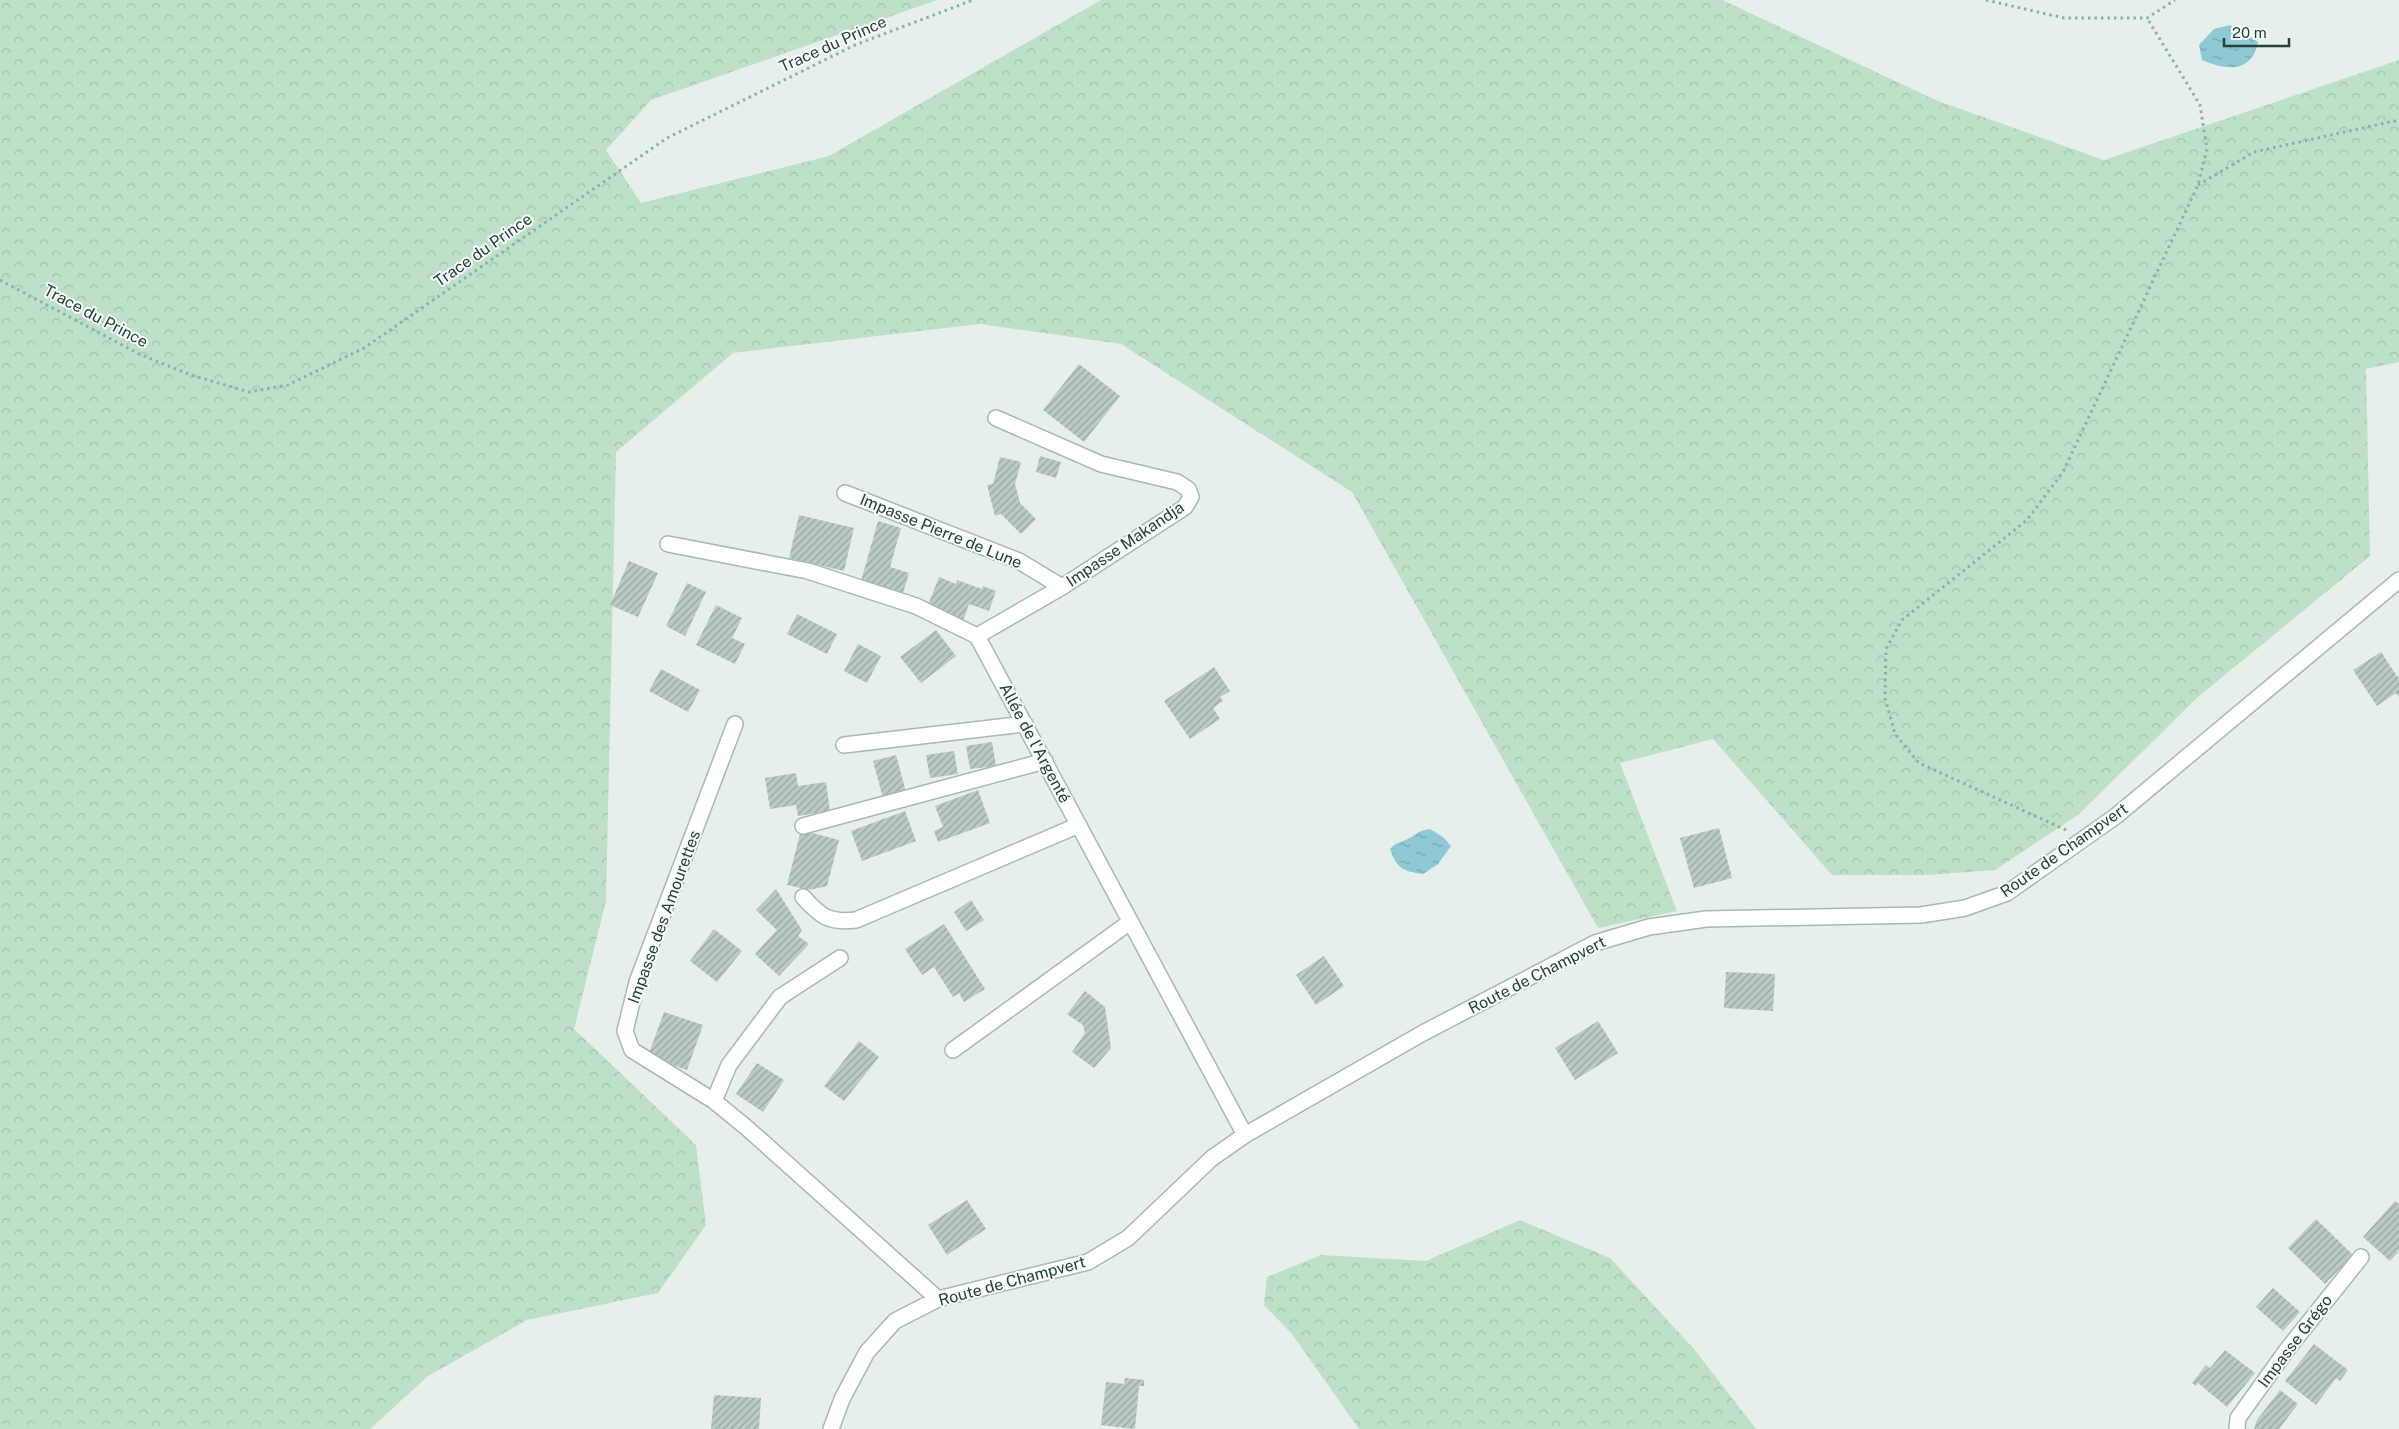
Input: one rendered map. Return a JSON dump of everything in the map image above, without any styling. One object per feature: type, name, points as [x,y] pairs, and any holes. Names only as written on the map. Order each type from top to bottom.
[{"type":"street","name":"Impasse Makandja","points":[[977,636],[1062,587],[1185,507],[1191,497],[1188,489],[1177,482],[1101,464],[996,418]]},
{"type":"street","name":"Impasse Pierre de Lune","points":[[845,493],[1019,561],[1062,587]]},
{"type":"street","points":[[668,544],[808,571],[916,606],[977,636]]},
{"type":"street","name":"Route de Champvert","points":[[831,1429],[842,1399],[867,1352],[895,1321],[938,1299],[1088,1262],[1128,1238],[1212,1158],[1245,1135],[1424,1033],[1595,943],[1649,927],[1706,919],[1921,915],[1965,908],[2007,893],[2116,816],[2399,580]]},
{"type":"street","name":"Allée de l'Argenté","points":[[977,636],[1245,1135]]},
{"type":"street","name":"Impasse des Amourettes","points":[[735,724],[638,982],[625,1031],[632,1050],[714,1101],[747,1128],[938,1299]]},
{"type":"street","points":[[844,745],[1025,724]]},
{"type":"street","points":[[804,826],[1045,761]]},
{"type":"street","points":[[803,897],[818,914],[837,922],[856,920],[1079,825]]},
{"type":"street","points":[[953,1050],[1130,922]]},
{"type":"street","points":[[714,1101],[730,1065],[780,997],[840,958]]},
{"type":"street","name":"Impasse Grégo","points":[[2236,1429],[2238,1418],[2286,1350],[2361,1257]]},
{"type":"path","name":"Trace du Prince","points":[[0,280],[141,355],[192,375],[250,392],[288,385],[364,348],[667,138],[854,45],[973,0]]},
{"type":"path","points":[[1986,0],[2064,18],[2148,18],[2175,0]]},
{"type":"path","points":[[2085,838],[1919,763],[1895,734],[1885,698],[1886,649],[1902,620],[2026,520],[2063,472],[2198,185],[2207,149],[2200,105],[2148,18]]},
{"type":"path","points":[[2198,185],[2254,152],[2399,120]]},
{"type":"green space","points":[[0,0],[937,0],[651,100],[606,150],[641,203],[829,156],[1101,0],[1722,0],[1938,101],[2104,160],[2399,60],[2399,362],[2366,369],[2370,556],[2198,697],[2078,815],[1995,870],[1928,875],[1832,875],[1713,739],[1620,763],[1677,911],[1598,928],[1352,492],[1121,344],[980,324],[733,353],[616,452],[606,901],[574,1029],[696,1145],[706,1225],[658,1293],[527,1320],[428,1376],[370,1429],[0,1429]]},
{"type":"green space","points":[[1520,1220],[1610,1258],[1694,1349],[1756,1429],[1359,1429],[1292,1334],[1264,1305],[1267,1277],[1321,1255],[1426,1261]]},
{"type":"water","points":[[2230,25],[2258,42],[2250,60],[2236,67],[2228,67],[2202,60],[2199,45],[2214,29]]},
{"type":"water","points":[[1430,829],[1443,837],[1451,846],[1438,864],[1423,874],[1410,872],[1398,865],[1390,849],[1420,832]]},
{"type":"building","points":[[1079,364],[1120,396],[1084,442],[1043,410]]},
{"type":"building","points":[[1040,456],[1061,462],[1056,478],[1036,472]]},
{"type":"building","points":[[1000,457],[1021,462],[1015,484],[1020,503],[1036,519],[1021,534],[1001,514],[995,516],[987,485],[993,484]]},
{"type":"building","points":[[799,515],[854,528],[844,571],[789,558]]},
{"type":"building","points":[[878,521],[901,528],[890,567],[909,573],[903,593],[861,581]]},
{"type":"building","points":[[629,561],[658,573],[638,617],[610,605]]},
{"type":"building","points":[[939,577],[956,584],[957,580],[982,589],[983,586],[996,591],[989,611],[969,604],[963,621],[927,608]]},
{"type":"building","points":[[687,583],[706,592],[685,636],[666,626]]},
{"type":"building","points":[[716,605],[742,618],[732,638],[745,644],[735,664],[696,645]]},
{"type":"building","points":[[797,614],[837,634],[827,654],[787,634]]},
{"type":"building","points":[[936,630],[956,656],[921,683],[900,657]]},
{"type":"building","points":[[858,644],[881,656],[867,683],[844,671]]},
{"type":"building","points":[[2381,652],[2399,679],[2399,697],[2396,693],[2377,706],[2353,670]]},
{"type":"building","points":[[1214,667],[1230,691],[1220,697],[1223,701],[1213,708],[1220,719],[1190,739],[1164,701]]},
{"type":"building","points":[[661,669],[700,690],[688,712],[649,691]]},
{"type":"building","points":[[992,742],[996,766],[970,769],[966,746]]},
{"type":"building","points":[[954,751],[958,774],[930,778],[926,755]]},
{"type":"building","points":[[896,755],[906,792],[883,798],[873,761]]},
{"type":"building","points":[[796,773],[798,786],[826,782],[830,811],[798,816],[796,805],[770,809],[765,778]]},
{"type":"building","points":[[978,790],[990,823],[938,842],[934,831],[943,827],[935,806]]},
{"type":"building","points":[[905,811],[916,841],[862,861],[851,831]]},
{"type":"building","points":[[1719,828],[1732,878],[1694,888],[1680,838]]},
{"type":"building","points":[[801,830],[839,840],[827,886],[810,890],[787,885]]},
{"type":"building","points":[[776,889],[802,930],[798,936],[809,944],[779,976],[755,954],[777,930],[756,910]]},
{"type":"building","points":[[971,900],[984,920],[966,931],[954,912]]},
{"type":"building","points":[[944,924],[985,989],[964,1002],[959,993],[953,997],[934,967],[922,975],[905,949]]},
{"type":"building","points":[[714,929],[742,951],[717,982],[690,961]]},
{"type":"building","points":[[1324,956],[1344,986],[1316,1005],[1296,975]]},
{"type":"building","points":[[1726,972],[1775,974],[1773,1011],[1724,1008]]},
{"type":"building","points":[[1085,991],[1105,1007],[1111,1048],[1094,1068],[1072,1052],[1085,1033],[1083,1025],[1067,1014]]},
{"type":"building","points":[[664,1012],[703,1025],[687,1070],[648,1056]]},
{"type":"building","points":[[1598,1021],[1618,1053],[1575,1080],[1555,1048]]},
{"type":"building","points":[[859,1041],[879,1057],[844,1101],[824,1086]]},
{"type":"building","points":[[757,1063],[784,1080],[763,1112],[736,1094]]},
{"type":"building","points":[[967,1200],[986,1229],[947,1255],[928,1225]]},
{"type":"building","points":[[2395,1201],[2399,1204],[2399,1251],[2390,1261],[2363,1237]]},
{"type":"building","points":[[2316,1219],[2353,1255],[2325,1284],[2288,1248]]},
{"type":"building","points":[[2273,1288],[2300,1312],[2283,1331],[2256,1307]]},
{"type":"building","points":[[2314,1344],[2348,1370],[2340,1381],[2336,1378],[2316,1405],[2285,1381]]},
{"type":"building","points":[[2225,1350],[2255,1373],[2227,1407],[2198,1383],[2196,1386],[2192,1383],[2206,1365],[2210,1368]]},
{"type":"building","points":[[1125,1378],[1144,1380],[1144,1386],[1139,1386],[1135,1429],[1101,1425],[1106,1382],[1124,1384]]},
{"type":"building","points":[[2280,1390],[2298,1404],[2279,1429],[2254,1429],[2257,1420]]},
{"type":"building","points":[[714,1395],[761,1398],[759,1429],[711,1429]]}]
